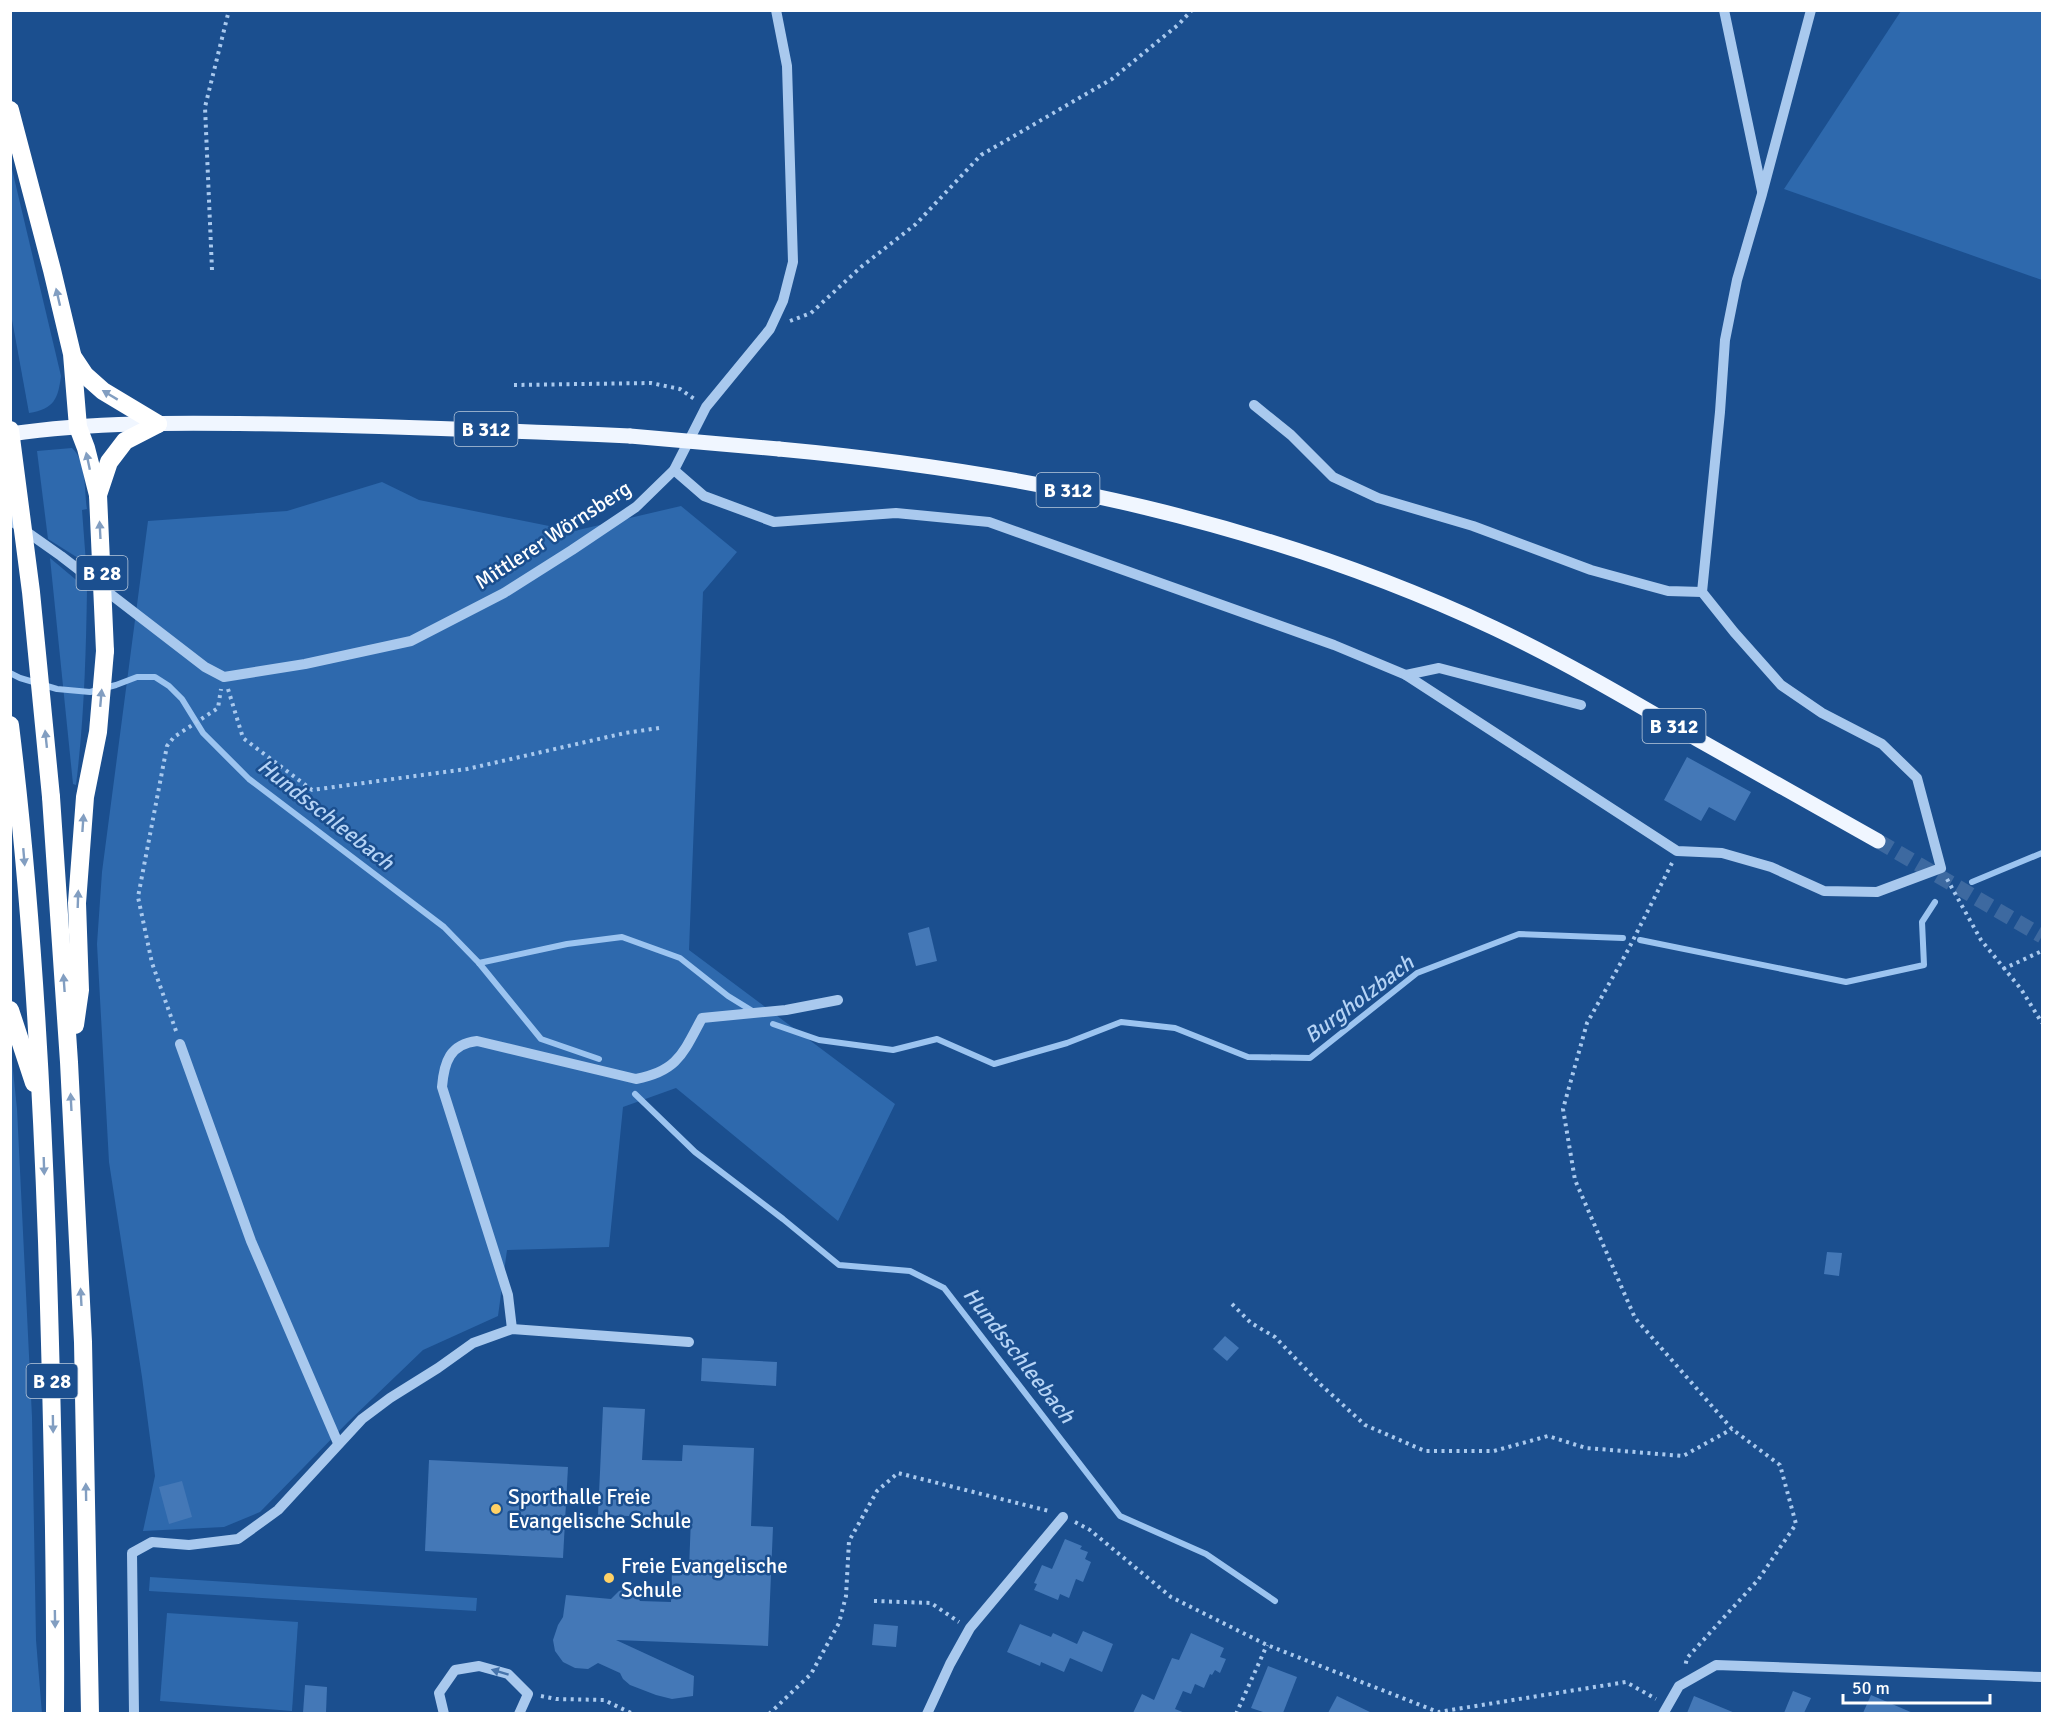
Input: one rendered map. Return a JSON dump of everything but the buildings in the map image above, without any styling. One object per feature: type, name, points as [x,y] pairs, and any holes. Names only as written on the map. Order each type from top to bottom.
[{"type":"highway","name":"B 312","points":[[10,110],[72,354],[85,375],[103,392],[158,424]]},
{"type":"highway","name":"B 28","points":[[69,1062],[80,990],[77,903],[85,797],[98,732],[105,651],[98,495],[78,427],[72,354]]},
{"type":"highway","name":"B 312","points":[[98,495],[109,462],[125,441],[158,424]]},
{"type":"highway","name":"B 28","points":[[10,432],[31,592],[51,797],[69,1062],[83,1342],[90,1713]]},
{"type":"highway","name":"B 28","points":[[10,725],[20,799],[42,1108],[53,1416],[55,1713]]},
{"type":"highway","name":"B 28","points":[[10,1011],[42,1108]]},
{"type":"main road","name":"B 312","points":[[10,432],[158,424],[341,425],[630,436],[779,448],[942,468],[1117,500],[1192,518],[1332,563],[1446,606],[1551,655],[1878,841]]},
{"type":"street","name":"Mittlerer Wörnsberg","points":[[224,677],[305,664],[411,641],[504,594],[572,550],[636,507],[674,470],[706,407],[770,329],[783,301],[793,262],[787,66],[776,10]]},
{"type":"street","points":[[1724,10],[1762,194]]},
{"type":"street","points":[[674,470],[704,496],[774,522],[896,513],[989,522],[1334,645],[1406,675],[1677,851],[1722,853],[1771,867],[1824,891],[1877,892],[1941,868],[1917,778],[1882,744],[1822,713],[1781,685],[1702,592],[1725,340],[1737,280],[1811,10]]},
{"type":"street","points":[[1254,405],[1291,435],[1333,477],[1378,498],[1473,526],[1591,570],[1668,591],[1702,592]]},
{"type":"street","points":[[10,520],[61,556],[205,667],[224,677]]},
{"type":"street","points":[[1406,675],[1439,668],[1581,705]]},
{"type":"street","points":[[512,1329],[508,1295],[442,1087],[443,1072],[454,1049],[464,1042],[477,1041],[636,1079],[657,1075],[675,1062],[702,1018],[786,1010],[838,1000]]},
{"type":"street","points":[[180,1044],[251,1241],[338,1443]]},
{"type":"street","points":[[134,1713],[132,1553],[152,1542],[189,1545],[238,1539],[278,1510],[338,1443],[371,1412],[473,1343],[512,1329],[689,1342]]},
{"type":"street","points":[[927,1713],[970,1628],[1063,1517]]},
{"type":"street","points":[[1665,1709],[1679,1686],[1716,1665],[2043,1677]]},
{"type":"street","points":[[444,1713],[439,1693],[455,1670],[479,1666],[508,1674],[528,1694],[519,1713]]},
{"type":"path","points":[[212,270],[205,107],[230,10]]},
{"type":"path","points":[[770,329],[811,313],[861,267],[916,224],[981,155],[1112,79],[1179,24],[1192,10]]},
{"type":"path","points":[[514,385],[651,382],[680,389],[706,407]]},
{"type":"path","points":[[224,677],[243,738],[312,790],[467,769],[625,733],[659,728]]},
{"type":"path","points":[[180,1044],[152,963],[138,897],[167,746],[174,737],[218,708],[224,677]]},
{"type":"path","points":[[1677,851],[1628,950],[1587,1023],[1563,1109],[1575,1180],[1635,1318],[1732,1428],[1780,1465],[1796,1524],[1758,1580],[1687,1658],[1679,1686]]},
{"type":"path","points":[[1941,868],[1981,940],[2021,989],[2043,1023]]},
{"type":"path","points":[[2003,969],[2043,951]]},
{"type":"path","points":[[1232,1304],[1251,1323],[1275,1337],[1319,1383],[1365,1425],[1425,1451],[1494,1451],[1548,1436],[1586,1448],[1683,1456],[1732,1428]]},
{"type":"path","points":[[769,1713],[812,1674],[839,1623],[846,1596],[849,1541],[877,1491],[898,1473],[1043,1509],[1063,1517],[1090,1530],[1171,1597],[1267,1645],[1438,1712],[1626,1682],[1665,1709]]},
{"type":"path","points":[[874,1601],[931,1603],[970,1628]]},
{"type":"path","points":[[1236,1713],[1267,1645]]},
{"type":"path","points":[[528,1694],[556,1699],[604,1700],[633,1713]]},
{"type":"shaded area","points":[[1901,11],[2042,11],[2042,280],[1784,189]]},
{"type":"shaded area","points":[[11,165],[61,376],[53,402],[44,409],[29,413],[11,314]]},
{"type":"shaded area","points":[[72,448],[83,468],[87,509],[82,510],[86,563],[48,539],[37,451]]},
{"type":"shaded area","points":[[382,482],[419,500],[574,531],[681,506],[737,552],[703,592],[689,950],[895,1104],[838,1221],[676,1088],[623,1107],[609,1247],[507,1250],[498,1316],[423,1350],[348,1422],[260,1512],[224,1527],[143,1531],[155,1476],[109,1162],[97,944],[102,872],[148,521],[287,511]]},
{"type":"shaded area","points":[[50,558],[87,589],[84,687],[76,785],[73,784]]},
{"type":"shaded area","points":[[11,1051],[17,1109],[32,1417],[36,1640],[42,1714],[10,1713]]},
{"type":"shaded area","points":[[150,1577],[477,1598],[476,1611],[149,1591]]},
{"type":"shaded area","points":[[167,1613],[298,1622],[292,1711],[160,1701]]},
{"type":"waterway","name":"Hundsschleebach","points":[[10,673],[57,689],[90,692],[137,677],[155,677],[169,686],[182,699],[203,733],[249,779],[444,927],[479,963],[541,1039],[599,1059]]},
{"type":"waterway","name":"Burgholzbach","points":[[1972,882],[2042,853]]},
{"type":"waterway","name":"Burgholzbach","points":[[1640,940],[1846,982],[1924,965],[1922,922],[1935,902]]},
{"type":"waterway","name":"Burgholzbach","points":[[773,1024],[819,1040],[893,1050],[937,1039],[994,1064],[1067,1043],[1121,1022],[1175,1028],[1248,1057],[1310,1058],[1417,973],[1519,934],[1623,938]]},
{"type":"waterway","name":"Burgholzbach","points":[[479,963],[567,944],[622,937],[680,958],[728,996],[754,1012]]},
{"type":"waterway","name":"Hundsschleebach","points":[[635,1094],[695,1152],[839,1265],[910,1271],[944,1288],[1120,1516],[1206,1554],[1275,1601]]},
{"type":"tunnel","points":[[1878,841],[2042,936]]},
{"type":"place","name":"Sporthalle Freie Evangelische Schule","points":[[496,1509]]},
{"type":"place","name":"Freie Evangelische Schule","points":[[609,1578]]}]
